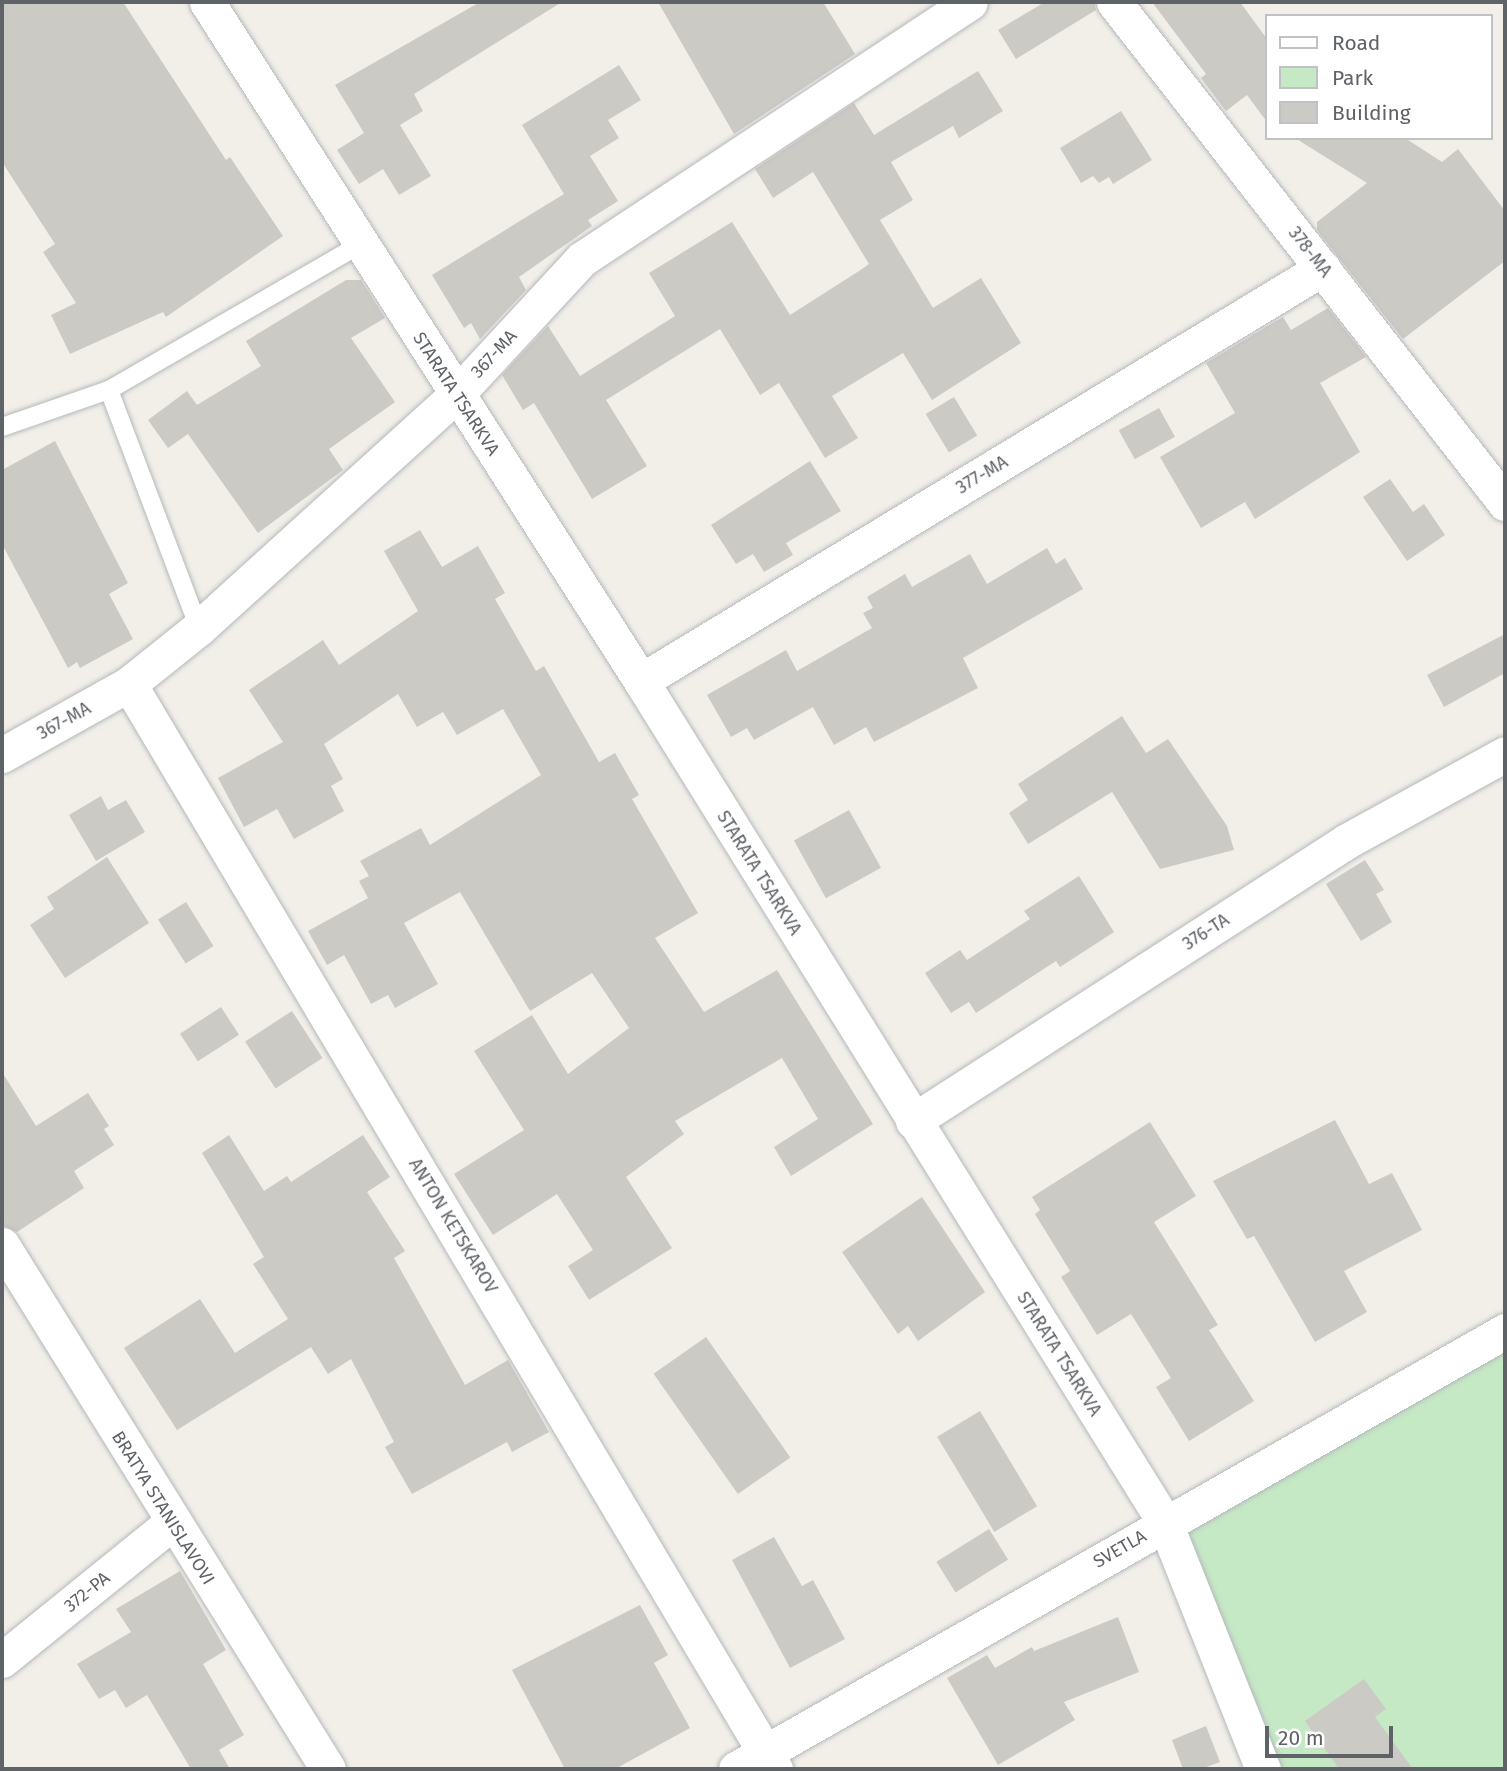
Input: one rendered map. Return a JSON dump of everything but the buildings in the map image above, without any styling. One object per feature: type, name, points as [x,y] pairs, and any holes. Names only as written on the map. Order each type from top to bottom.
[{"type":"street","name":"STARATA TSARKVA","points":[[207,2],[641,681],[1165,1523],[1263,1769]]},
{"type":"street","name":"367-МА","points":[[2,755],[129,684],[199,628],[457,395],[582,259],[970,2]]},
{"type":"street","name":"378-МА","points":[[1114,2],[1505,503]]},
{"type":"street","name":"377-МА","points":[[641,681],[1323,268]]},
{"type":"street","name":"ANTON KETSKAROV","points":[[129,684],[771,1760]]},
{"type":"street","name":"376-ТА","points":[[913,1121],[1347,841],[1505,754]]},
{"type":"street","name":"BRATYA STANISLAVOVI","points":[[2,1245],[171,1523],[328,1769]]},
{"type":"street","name":"SVETLA","points":[[736,1769],[771,1760],[1165,1523],[1505,1331]]},
{"type":"street","name":"372-РА","points":[[2,1660],[171,1523]]},
{"type":"lane","points":[[2,427],[109,390],[361,244]]},
{"type":"lane","points":[[109,390],[199,628]]},
{"type":"green space","points":[[1485,1343],[1505,1352],[1505,1769],[1263,1769],[1165,1523]]}]
